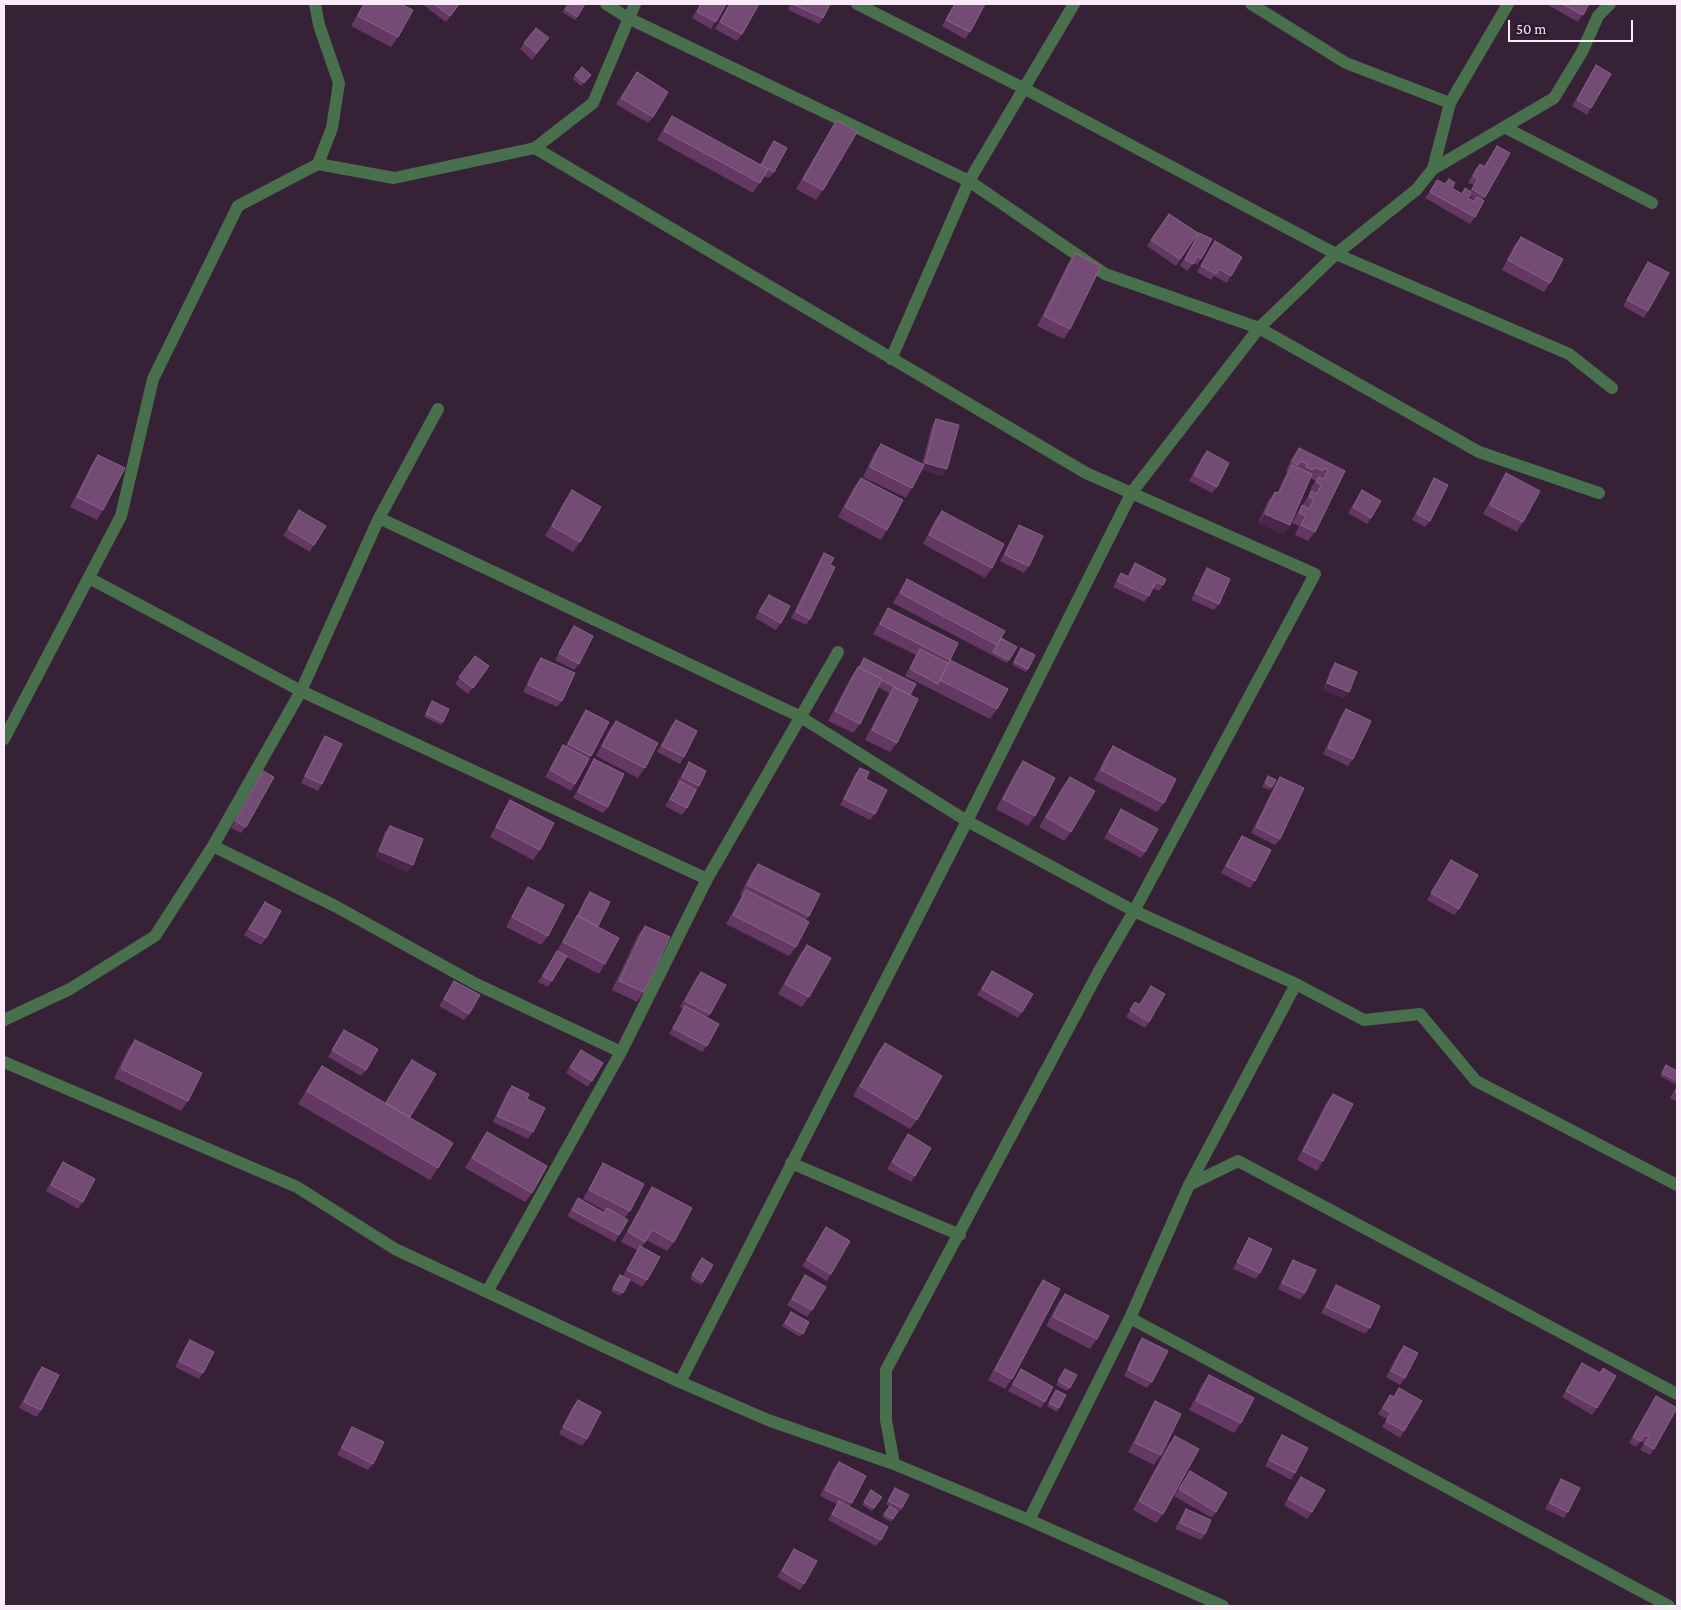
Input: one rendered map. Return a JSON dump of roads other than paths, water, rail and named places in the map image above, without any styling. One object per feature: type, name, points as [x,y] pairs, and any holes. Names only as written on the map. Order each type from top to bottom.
[{"type":"street","points":[[315,4],[319,25],[339,83],[332,128],[318,164]]},
{"type":"street","points":[[606,4],[628,18],[969,181],[1105,274],[1259,328],[1479,452],[1599,493]]},
{"type":"street","points":[[4,739],[120,516],[152,379],[238,206],[318,164],[394,178],[535,148],[593,103],[635,4]]},
{"type":"street","points":[[857,4],[1025,89],[1336,254],[1570,354],[1612,388]]},
{"type":"street","points":[[891,359],[969,181],[1074,4]]},
{"type":"street","points":[[1251,4],[1346,63],[1450,103]]},
{"type":"street","points":[[1433,168],[1450,103],[1508,4]]},
{"type":"street","points":[[680,1382],[967,821],[1132,492],[1259,328],[1336,254],[1416,190],[1433,168],[1554,98],[1582,52],[1598,16],[1610,4]]},
{"type":"street","points":[[1504,127],[1652,203]]},
{"type":"street","points":[[535,148],[1086,473],[1315,574],[1134,911],[1099,971],[960,1235],[886,1370],[886,1420],[894,1464]]},
{"type":"street","points":[[4,1020],[70,989],[154,936],[213,846],[301,691],[379,518],[438,409]]},
{"type":"street","points":[[379,518],[799,716],[967,821],[1134,911],[1296,984],[1364,1020],[1420,1014],[1476,1080],[1677,1185]]},
{"type":"street","points":[[88,578],[301,691],[707,880]]},
{"type":"street","points":[[487,1292],[621,1052],[707,880],[799,716],[838,652]]},
{"type":"street","points":[[213,846],[335,906],[476,984],[621,1052]]},
{"type":"street","points":[[1029,1520],[1130,1318],[1189,1185],[1296,984]]},
{"type":"street","points":[[4,1062],[297,1187],[396,1249],[680,1382],[768,1420],[894,1464],[1029,1520],[1223,1606]]},
{"type":"street","points":[[1189,1185],[1238,1162],[1677,1394]]},
{"type":"street","points":[[791,1163],[960,1235]]},
{"type":"street","points":[[1130,1318],[1669,1606]]}]
